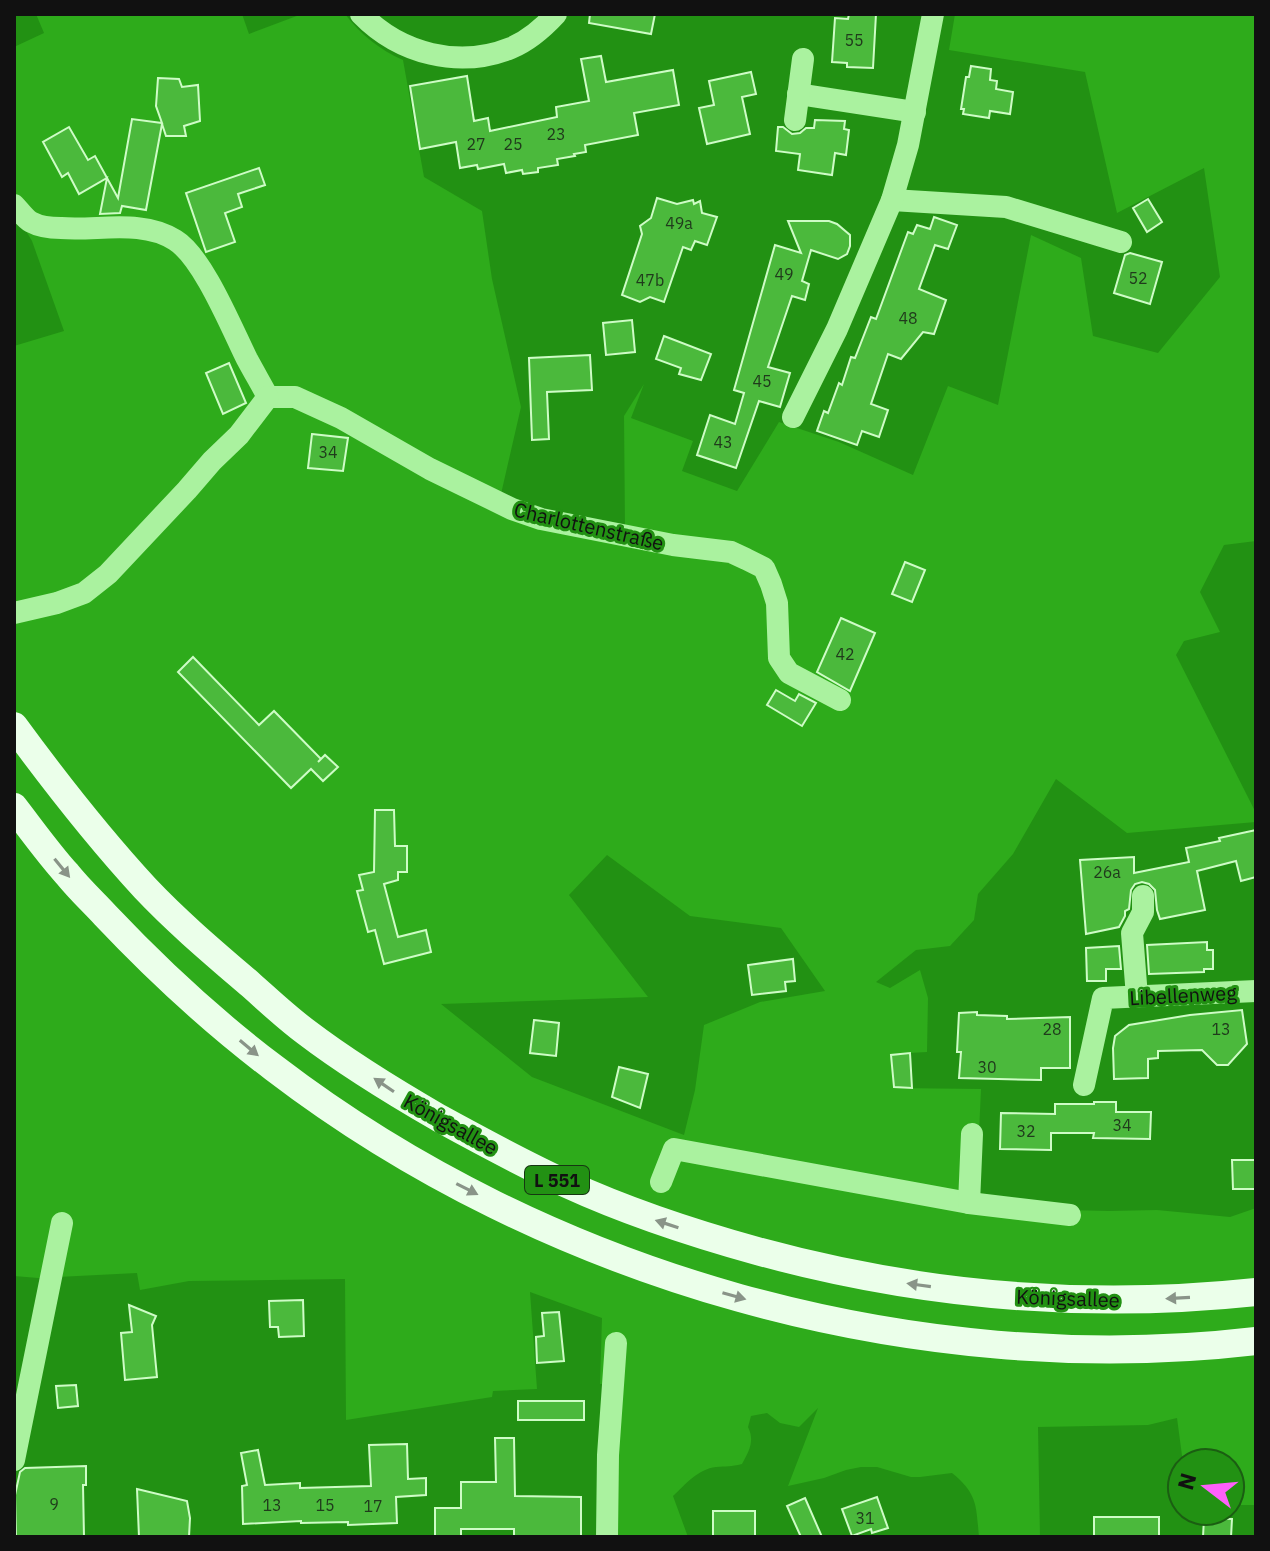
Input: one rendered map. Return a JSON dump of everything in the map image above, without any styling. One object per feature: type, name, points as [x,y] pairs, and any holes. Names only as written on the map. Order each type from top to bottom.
[{"type":"main road","name":"Königsallee","points":[[14,726],[101,838],[147,890],[196,938],[306,1032],[397,1093],[491,1147],[569,1185],[649,1218],[721,1241],[794,1261],[886,1280],[994,1295],[1062,1299],[1137,1300],[1256,1292]]},
{"type":"main road","name":"L 551","points":[[14,807],[67,875],[143,955],[274,1068],[427,1169],[568,1238],[628,1262],[798,1314],[925,1337],[1074,1349],[1152,1348],[1256,1341]]},
{"type":"street","points":[[361,14],[401,44],[427,53],[456,57],[484,55],[514,47],[556,14]]},
{"type":"street","points":[[793,417],[837,329],[892,200],[908,145],[933,14]]},
{"type":"street","points":[[795,120],[803,59]]},
{"type":"street","points":[[798,94],[915,112]]},
{"type":"street","points":[[892,200],[1006,207],[1121,242]]},
{"type":"street","points":[[14,205],[30,222],[49,227],[137,228],[176,240],[189,251],[209,284],[268,397],[239,435],[108,574],[84,593],[14,613]]},
{"type":"street","name":"Charlottenstraße","points":[[268,397],[295,397],[341,418],[430,469],[512,509],[541,519],[673,545],[731,552],[764,568],[777,603],[779,658],[789,673],[840,700]]},
{"type":"street","points":[[1137,997],[1132,933],[1143,912],[1143,896]]},
{"type":"street","name":"Libellenweg","points":[[1084,1085],[1103,998],[1256,991]]},
{"type":"street","points":[[969,1203],[972,1134]]},
{"type":"street","points":[[661,1182],[674,1149],[969,1203],[1070,1215]]},
{"type":"street","points":[[14,1460],[62,1223]]},
{"type":"street","points":[[607,1537],[608,1455],[616,1343]]},
{"type":"green space","points":[[36,14],[242,14],[249,34],[302,14],[345,14],[371,41],[403,60],[424,177],[482,211],[492,279],[521,407],[501,494],[543,510],[625,529],[624,416],[644,384],[631,418],[693,441],[682,471],[737,491],[779,422],[839,442],[913,475],[948,386],[998,405],[1031,235],[1081,258],[1093,336],[1158,353],[1220,277],[1204,168],[1117,213],[1085,72],[949,50],[955,14],[1256,14],[1256,541],[1224,545],[1200,592],[1220,632],[1184,641],[1176,655],[1256,813],[1256,822],[1127,833],[1056,779],[1013,854],[978,894],[974,920],[950,946],[916,950],[876,982],[890,988],[920,970],[928,998],[927,1052],[891,1054],[893,1088],[981,1089],[976,1199],[1068,1210],[1157,1210],[1230,1217],[1256,1208],[1256,1505],[1246,1505],[1246,1447],[1181,1447],[1177,1418],[1148,1425],[1038,1427],[1040,1537],[979,1537],[974,1501],[967,1488],[952,1473],[911,1477],[877,1467],[861,1467],[788,1486],[818,1408],[799,1427],[780,1423],[767,1413],[751,1416],[748,1427],[750,1446],[742,1464],[704,1471],[673,1496],[688,1537],[605,1537],[607,1384],[600,1384],[602,1318],[530,1292],[537,1389],[493,1391],[492,1397],[346,1420],[345,1279],[189,1281],[140,1290],[137,1273],[38,1278],[14,1276],[14,346],[64,331],[32,241],[14,211],[14,47],[44,33]],"holes":[[[607,855],[690,916],[781,928],[825,991],[760,1002],[704,1025],[695,1090],[684,1135],[532,1077],[441,1004],[648,997],[569,895]]]},
{"type":"building","points":[[590,14],[655,14],[651,34],[589,23]]},
{"type":"building","points":[[849,14],[876,14],[873,68],[847,67],[847,63],[832,62],[835,18],[848,19]]},
{"type":"building","points":[[601,56],[606,82],[673,70],[679,105],[634,113],[638,135],[585,145],[586,152],[557,159],[558,165],[538,168],[538,172],[523,174],[522,170],[506,173],[504,164],[478,169],[477,165],[460,168],[456,142],[420,149],[410,86],[467,76],[474,121],[488,118],[490,131],[557,117],[556,107],[589,101],[581,59]]},
{"type":"building","points":[[971,66],[991,69],[990,80],[997,81],[996,89],[1013,92],[1010,114],[990,111],[989,118],[963,114],[966,77],[969,77]]},
{"type":"building","points":[[751,72],[756,94],[742,97],[750,134],[707,144],[699,108],[714,105],[709,81]]},
{"type":"building","points":[[158,78],[179,79],[182,87],[198,85],[200,121],[184,126],[186,136],[166,136],[162,124],[146,210],[122,206],[120,213],[100,214],[107,178],[79,194],[68,173],[62,177],[43,142],[69,127],[88,160],[95,156],[118,198],[132,119],[162,123],[156,106]]},
{"type":"building","points":[[815,120],[845,121],[844,129],[849,130],[846,155],[835,153],[832,175],[798,170],[800,154],[776,151],[778,127],[792,134],[800,133],[806,128],[814,128]]},
{"type":"building","points":[[259,168],[265,185],[238,194],[242,207],[225,213],[235,242],[206,252],[186,193]]},
{"type":"building","points":[[657,198],[677,204],[700,201],[702,213],[717,217],[707,245],[695,241],[691,250],[683,247],[664,302],[650,297],[640,302],[622,295],[642,234],[640,226],[651,218]]},
{"type":"building","points":[[1148,199],[1162,222],[1147,232],[1133,208]]},
{"type":"building","points":[[934,217],[957,225],[948,249],[935,245],[919,289],[946,300],[934,334],[923,332],[901,359],[888,354],[871,404],[888,410],[879,437],[862,431],[857,445],[817,431],[824,411],[828,413],[839,383],[842,385],[851,357],[855,358],[871,317],[876,319],[908,232],[913,234],[917,225],[930,229]]},
{"type":"building","points":[[788,221],[829,221],[837,224],[850,235],[850,246],[847,254],[838,259],[811,250],[802,281],[809,284],[805,300],[792,296],[768,367],[790,373],[780,407],[759,401],[736,468],[697,455],[710,415],[735,424],[744,393],[734,390],[775,245],[801,253]]},
{"type":"building","points":[[1130,253],[1162,262],[1150,304],[1114,293],[1125,255]]},
{"type":"building","points":[[632,320],[635,352],[606,355],[603,323]]},
{"type":"building","points":[[664,336],[711,354],[701,380],[679,374],[681,368],[656,359]]},
{"type":"building","points":[[590,355],[592,390],[547,392],[549,439],[532,440],[529,358]]},
{"type":"building","points":[[229,363],[246,403],[223,414],[206,373]]},
{"type":"building","points":[[312,434],[348,438],[343,471],[308,468]]},
{"type":"building","points":[[905,562],[925,570],[912,602],[892,594]]},
{"type":"building","points":[[841,618],[875,633],[850,691],[817,672]]},
{"type":"building","points":[[193,657],[259,725],[274,711],[321,759],[325,755],[338,767],[323,781],[311,769],[291,788],[178,672]]},
{"type":"building","points":[[776,690],[795,701],[799,694],[816,703],[802,726],[767,705]]},
{"type":"building","points":[[375,810],[394,810],[395,846],[407,846],[407,872],[398,872],[398,880],[384,884],[398,937],[426,930],[431,952],[384,964],[375,930],[368,932],[357,891],[363,890],[359,875],[374,872]]},
{"type":"building","points":[[1256,830],[1256,877],[1241,881],[1236,861],[1197,871],[1205,910],[1160,919],[1155,890],[1142,882],[1135,884],[1131,890],[1129,909],[1125,911],[1119,927],[1086,934],[1080,860],[1134,857],[1134,873],[1189,862],[1186,848]]},
{"type":"building","points":[[1207,942],[1207,950],[1213,950],[1213,969],[1149,974],[1147,945]]},
{"type":"building","points":[[1119,946],[1121,969],[1106,969],[1106,981],[1087,981],[1086,948]]},
{"type":"building","points":[[793,959],[795,981],[785,982],[786,991],[752,995],[748,965]]},
{"type":"building","points":[[1242,1010],[1247,1044],[1228,1065],[1217,1065],[1202,1050],[1158,1051],[1158,1058],[1148,1059],[1148,1078],[1114,1079],[1115,1036],[1129,1025]]},
{"type":"building","points":[[977,1012],[977,1015],[1007,1016],[1007,1019],[1070,1017],[1070,1068],[1041,1068],[1041,1080],[959,1078],[959,1013]]},
{"type":"building","points":[[534,1020],[559,1023],[556,1056],[530,1053]]},
{"type":"building","points":[[910,1053],[912,1088],[894,1087],[891,1055]]},
{"type":"building","points":[[619,1067],[648,1074],[640,1108],[612,1097]]},
{"type":"building","points":[[1116,1102],[1116,1112],[1151,1112],[1150,1139],[1093,1138],[1094,1133],[1051,1133],[1051,1150],[1000,1149],[1001,1113],[1055,1114],[1055,1104]]},
{"type":"building","points":[[1232,1160],[1256,1160],[1256,1189],[1233,1189]]},
{"type":"building","points":[[303,1300],[304,1336],[279,1337],[278,1327],[270,1327],[269,1301]]},
{"type":"building","points":[[129,1305],[156,1316],[152,1325],[157,1377],[125,1380],[121,1333],[132,1332]]},
{"type":"building","points":[[559,1312],[564,1361],[537,1363],[536,1337],[544,1336],[542,1313]]},
{"type":"building","points":[[76,1385],[78,1406],[58,1408],[56,1386]]},
{"type":"building","points":[[518,1401],[584,1401],[584,1420],[518,1420]]},
{"type":"building","points":[[495,1438],[514,1438],[515,1496],[581,1497],[581,1537],[514,1537],[514,1529],[461,1529],[461,1537],[435,1537],[435,1508],[461,1508],[461,1482],[496,1482]]},
{"type":"building","points":[[407,1444],[408,1479],[426,1478],[426,1495],[396,1497],[397,1523],[348,1525],[348,1522],[301,1521],[243,1524],[242,1486],[247,1485],[241,1453],[258,1450],[265,1485],[300,1483],[300,1488],[371,1486],[369,1445]]},
{"type":"building","points":[[86,1466],[86,1485],[83,1485],[84,1537],[16,1537],[15,1495],[20,1472],[25,1468]]},
{"type":"building","points":[[137,1489],[187,1501],[189,1537],[139,1537]]},
{"type":"building","points":[[877,1497],[888,1528],[872,1533],[871,1529],[852,1536],[842,1509]]},
{"type":"building","points":[[805,1498],[822,1537],[801,1537],[787,1506]]},
{"type":"building","points":[[713,1511],[755,1511],[755,1537],[713,1537]]},
{"type":"building","points":[[1094,1517],[1159,1517],[1159,1537],[1094,1537]]},
{"type":"building","points":[[1204,1527],[1232,1527],[1231,1537],[1203,1537]]}]
